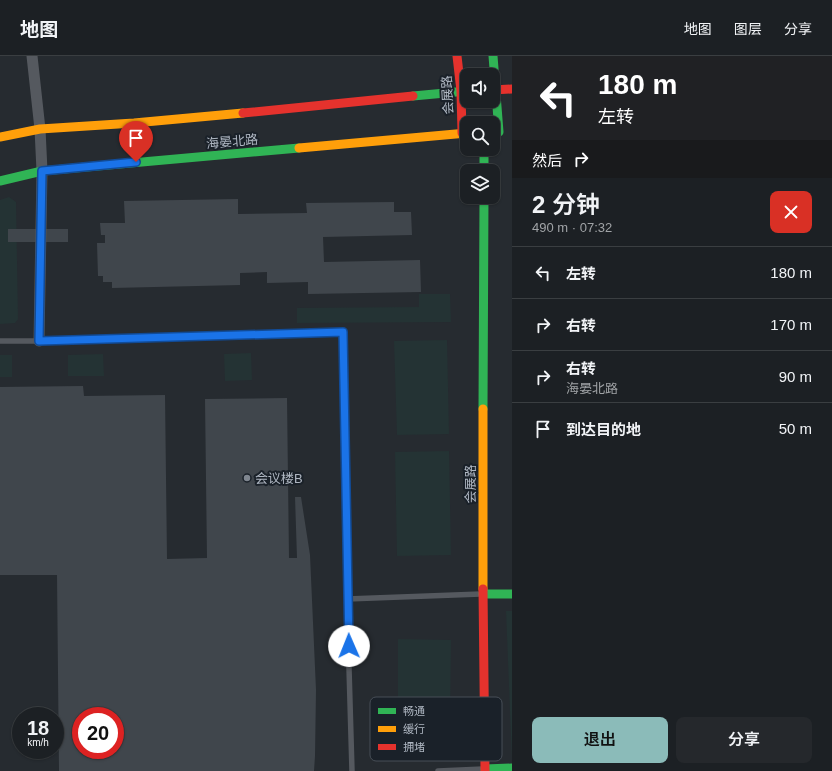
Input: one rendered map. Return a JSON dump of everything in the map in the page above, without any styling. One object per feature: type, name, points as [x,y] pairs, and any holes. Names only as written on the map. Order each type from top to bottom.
[{"type":"main road","name":"会展路","points":[[457,56],[460,71]]},
{"type":"main road","points":[[493,56],[494,68]]},
{"type":"main road","points":[[500,90],[512,89]]},
{"type":"main road","points":[[0,137],[40,129],[134,122],[460,91]]},
{"type":"main road","name":"海晏北路","points":[[0,181],[42,171],[460,133]]},
{"type":"main road","name":"会展路","points":[[484,204],[484,697]]},
{"type":"main road","points":[[483,594],[512,594]]},
{"type":"main road","points":[[485,770],[512,768]]},
{"type":"street","points":[[32,56],[40,129],[42,171],[39,341]]},
{"type":"lane","points":[[0,341],[343,332],[347,599],[352,771]]},
{"type":"lane","points":[[347,599],[483,594]]},
{"type":"lane","points":[[438,771],[485,770]]},
{"type":"shaded area","points":[[9,197],[16,202],[18,319],[15,323],[0,324],[0,200]]},
{"type":"shaded area","points":[[419,294],[450,294],[451,322],[297,323],[297,308],[419,307]]},
{"type":"shaded area","points":[[447,340],[449,434],[397,435],[394,341]]},
{"type":"shaded area","points":[[251,353],[252,380],[225,381],[224,354]]},
{"type":"shaded area","points":[[103,354],[104,376],[68,376],[68,355]]},
{"type":"shaded area","points":[[0,355],[12,355],[12,377],[0,377]]},
{"type":"shaded area","points":[[449,451],[451,555],[397,556],[395,452]]},
{"type":"shaded area","points":[[506,611],[512,611],[512,761]]},
{"type":"shaded area","points":[[398,639],[451,640],[450,697],[398,697]]},
{"type":"building","points":[[238,199],[238,214],[307,213],[306,203],[394,202],[394,212],[411,212],[412,235],[323,237],[324,262],[420,260],[421,292],[308,294],[308,282],[267,283],[267,272],[240,273],[240,285],[112,288],[112,282],[103,282],[103,276],[98,276],[97,243],[105,243],[105,235],[101,235],[100,223],[125,223],[124,201]]},
{"type":"building","points":[[8,229],[68,229],[68,242],[8,242]]},
{"type":"building","points":[[83,386],[84,396],[165,395],[167,559],[207,558],[205,399],[287,398],[289,558],[297,558],[295,497],[301,497],[310,555],[316,690],[314,771],[59,771],[59,759],[64,759],[64,707],[58,707],[57,575],[0,575],[0,387]]},
{"type":"traffic: fast","points":[[493,56],[498,116]]},
{"type":"traffic: fast","points":[[413,96],[460,92]]},
{"type":"traffic: fast","points":[[0,181],[42,171],[299,148]]},
{"type":"traffic: fast","points":[[484,156],[484,164]]},
{"type":"traffic: fast","points":[[483,409],[484,204]]},
{"type":"traffic: fast","points":[[483,594],[512,594]]},
{"type":"traffic: fast","points":[[485,769],[512,768]]},
{"type":"traffic: slow","points":[[0,137],[40,129],[134,123],[243,113]]},
{"type":"traffic: slow","points":[[299,148],[460,134]]},
{"type":"traffic: slow","points":[[483,409],[483,589]]},
{"type":"traffic: jam","points":[[457,56],[461,91],[462,116]]},
{"type":"traffic: jam","points":[[500,90],[512,89]]},
{"type":"traffic: jam","points":[[243,113],[413,96]]},
{"type":"traffic: jam","points":[[483,589],[484,697]]},
{"type":"traffic: jam","points":[[485,761],[485,771]]},
{"type":"place","name":"会议楼B","points":[[247,478]]},
{"type":"route","points":[[136,162],[42,171],[39,341],[343,332],[349,646]]}]
